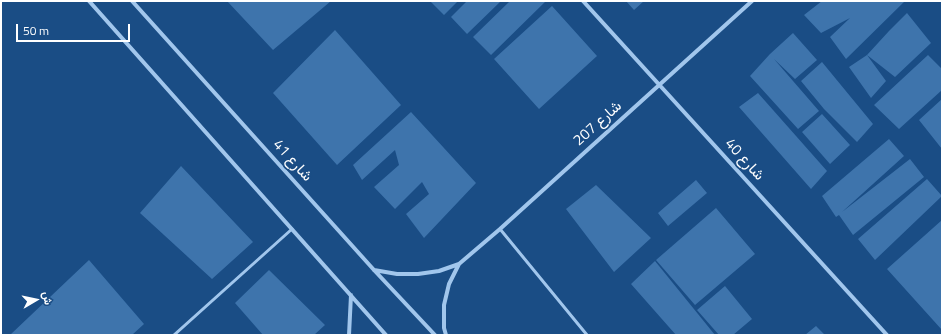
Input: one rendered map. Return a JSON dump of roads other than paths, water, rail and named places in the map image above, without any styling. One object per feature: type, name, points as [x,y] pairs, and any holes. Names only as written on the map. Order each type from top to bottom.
[{"type":"street","points":[[89,1],[386,335]]},
{"type":"street","name":"شارع 41","points":[[132,1],[374,270],[435,335]]},
{"type":"street","name":"شارع 40","points":[[583,1],[887,335]]},
{"type":"street","name":"شارع 207","points":[[374,270],[398,274],[418,274],[439,271],[459,264],[500,229],[752,1]]},
{"type":"street","name":"شارع 207","points":[[446,335],[444,328],[444,306],[449,284],[459,264]]},
{"type":"street","points":[[349,335],[351,295]]},
{"type":"lane","points":[[174,335],[292,228]]},
{"type":"lane","points":[[500,229],[587,335]]}]
